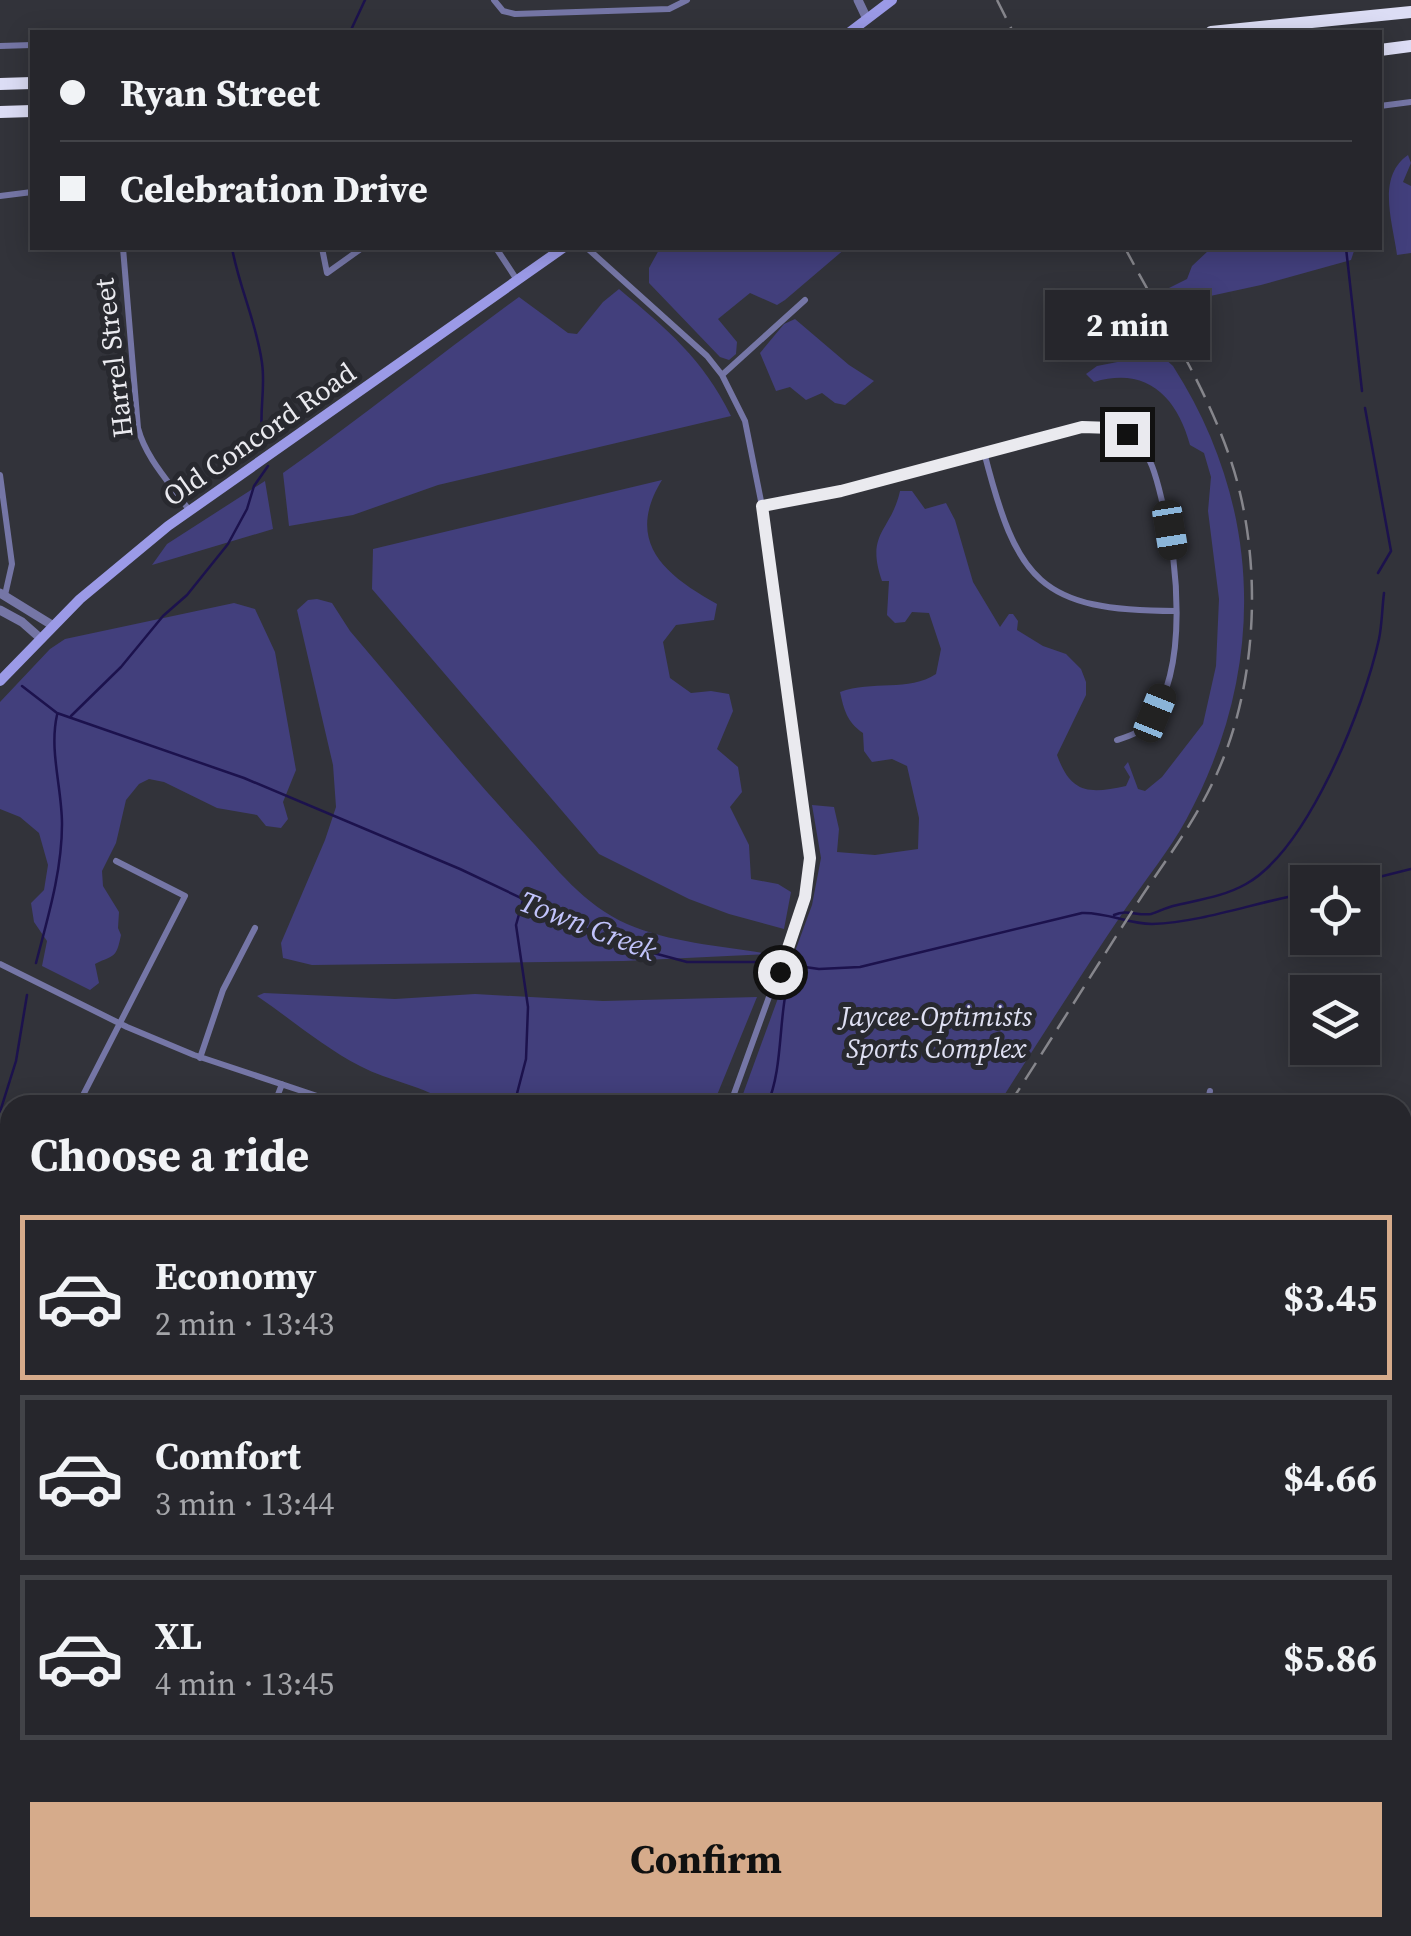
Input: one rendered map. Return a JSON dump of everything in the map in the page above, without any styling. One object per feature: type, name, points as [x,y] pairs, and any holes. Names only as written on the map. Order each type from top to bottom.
[{"type":"highway","points":[[1231,30],[1407,12]]},
{"type":"highway","points":[[1382,50],[1411,48]]},
{"type":"highway","points":[[0,84],[30,83]]},
{"type":"highway","points":[[0,112],[30,112]]},
{"type":"main road","points":[[853,30],[892,0]]},
{"type":"main road","name":"Old Concord Road","points":[[0,682],[52,624],[107,574],[189,510],[561,250]]},
{"type":"street","points":[[494,0],[504,11],[515,14],[669,9],[686,0]]},
{"type":"street","points":[[858,0],[868,19]]},
{"type":"street","points":[[0,46],[30,45]]},
{"type":"street","points":[[1382,106],[1411,102]]},
{"type":"street","points":[[0,196],[30,192]]},
{"type":"street","name":"Harrel Street","points":[[123,250],[141,440],[189,510]]},
{"type":"street","points":[[322,250],[327,273],[359,250]]},
{"type":"street","points":[[497,250],[517,280]]},
{"type":"street","points":[[589,250],[693,341],[722,375],[745,421],[762,506],[810,858],[805,897],[734,1095]]},
{"type":"street","points":[[722,375],[805,300]]},
{"type":"street","points":[[762,506],[841,491],[1096,426],[1112,428],[1135,439],[1155,474],[1170,530],[1177,578],[1176,611],[1170,666],[1155,713],[1146,726],[1117,740]]},
{"type":"street","points":[[984,452],[1007,533],[1023,561],[1046,585],[1072,599],[1104,608],[1176,611]]},
{"type":"street","points":[[0,475],[12,564],[2,596],[52,624]]},
{"type":"street","points":[[0,610],[40,637]]},
{"type":"street","points":[[83,1095],[186,896],[116,861]]},
{"type":"street","points":[[200,1058],[223,990],[255,928]]},
{"type":"street","points":[[0,964],[200,1058],[314,1095]]},
{"type":"street","points":[[278,1095],[282,1084]]},
{"type":"street","points":[[1209,1095],[1210,1091]]},
{"type":"green space","points":[[1408,155],[1411,163],[1403,182],[1411,186],[1411,253],[1397,255],[1389,188],[1398,164]]},
{"type":"green space","points":[[659,250],[844,250],[777,305],[750,293],[718,319],[737,342],[736,354],[729,360],[720,357],[649,283],[649,268]]},
{"type":"green space","points":[[1209,250],[1354,250],[1351,260],[1261,285],[1171,304],[1162,298],[1163,291],[1187,279],[1192,266]]},
{"type":"green space","points":[[619,289],[696,361],[731,416],[438,485],[353,515],[289,526],[283,473],[519,297],[568,333],[577,334]]},
{"type":"green space","points":[[795,319],[874,381],[845,405],[822,393],[806,400],[790,387],[776,391],[760,353],[784,324]]},
{"type":"green space","name":"Jaycee-Optimists Sports Complex","points":[[1148,356],[1163,357],[1173,366],[1203,420],[1225,476],[1238,533],[1244,590],[1241,648],[1231,706],[1212,764],[1186,820],[1004,1095],[743,1095],[812,905],[821,858],[812,805],[834,807],[839,829],[837,852],[875,855],[918,849],[919,818],[907,766],[892,759],[872,762],[864,751],[863,733],[847,715],[840,692],[914,683],[936,674],[941,649],[929,613],[912,612],[905,622],[895,623],[887,615],[889,581],[882,581],[876,552],[900,491],[912,491],[925,509],[946,503],[955,520],[973,582],[1000,627],[1013,614],[1018,621],[1017,630],[1066,654],[1081,669],[1086,695],[1057,755],[1075,784],[1092,790],[1126,786],[1130,777],[1124,767],[1128,762],[1138,789],[1145,791],[1162,777],[1203,724],[1216,666],[1219,599],[1208,511],[1211,477],[1204,453],[1190,445],[1177,413],[1157,390],[1130,378],[1094,382],[1086,374],[1097,366]]},
{"type":"green space","points":[[662,480],[651,502],[649,539],[667,568],[717,604],[714,620],[676,625],[663,642],[670,678],[691,693],[729,694],[733,711],[717,749],[738,767],[742,792],[730,807],[749,845],[751,879],[778,884],[791,892],[784,929],[689,899],[599,854],[372,589],[373,549]]},
{"type":"green space","points":[[265,481],[273,529],[152,565],[167,544]]},
{"type":"green space","points":[[308,600],[332,603],[350,631],[480,784],[597,907],[627,924],[661,936],[769,954],[624,961],[312,965],[283,958],[281,943],[336,807],[333,765],[297,610]]},
{"type":"green space","points":[[234,603],[255,609],[275,652],[296,770],[283,802],[288,819],[281,828],[266,826],[257,815],[217,808],[164,782],[149,779],[139,784],[126,800],[116,843],[102,871],[103,886],[119,912],[121,935],[114,955],[95,964],[99,983],[90,990],[42,966],[47,941],[34,922],[31,903],[44,890],[48,865],[39,833],[20,817],[0,809],[0,702],[50,649],[65,639]]},
{"type":"green space","points":[[264,993],[395,999],[475,994],[603,1001],[757,997],[717,1095],[434,1095],[346,1058],[257,996]]},
{"type":"waterway","points":[[351,30],[365,0]]},
{"type":"waterway","points":[[232,250],[262,363],[263,442]]},
{"type":"waterway","points":[[1346,250],[1362,391]]},
{"type":"waterway","points":[[1365,408],[1391,551],[1378,573]]},
{"type":"waterway","points":[[71,716],[187,595],[228,544],[247,509],[254,486],[268,466]]},
{"type":"waterway","points":[[1114,915],[1151,914],[1237,888],[1269,866],[1291,841],[1330,774],[1361,701],[1379,639],[1384,593]]},
{"type":"waterway","name":"Town Creek","points":[[22,686],[57,713],[244,778],[460,869],[616,943],[687,962],[770,962],[819,969],[860,967],[1082,913],[1152,924],[1211,916],[1290,897]]},
{"type":"waterway","points":[[36,963],[60,859],[61,810],[54,742],[57,715]]},
{"type":"waterway","name":"Town Creek","points":[[1380,877],[1411,869]]},
{"type":"waterway","points":[[517,1095],[526,1059],[528,1007],[516,925],[523,900]]},
{"type":"waterway","points":[[771,1095],[785,995],[795,966]]},
{"type":"waterway","points":[[5,1095],[16,1061],[27,995]]},
{"type":"railway","points":[[997,0],[1012,30]]},
{"type":"railway","points":[[1015,1095],[1203,801],[1228,747],[1247,665],[1252,580],[1241,497],[1230,458],[1195,377],[1126,250]]},
{"type":"route","points":[[780,972],[805,897],[810,858],[762,506],[841,491],[1082,427],[1112,428],[1127,434]]}]
